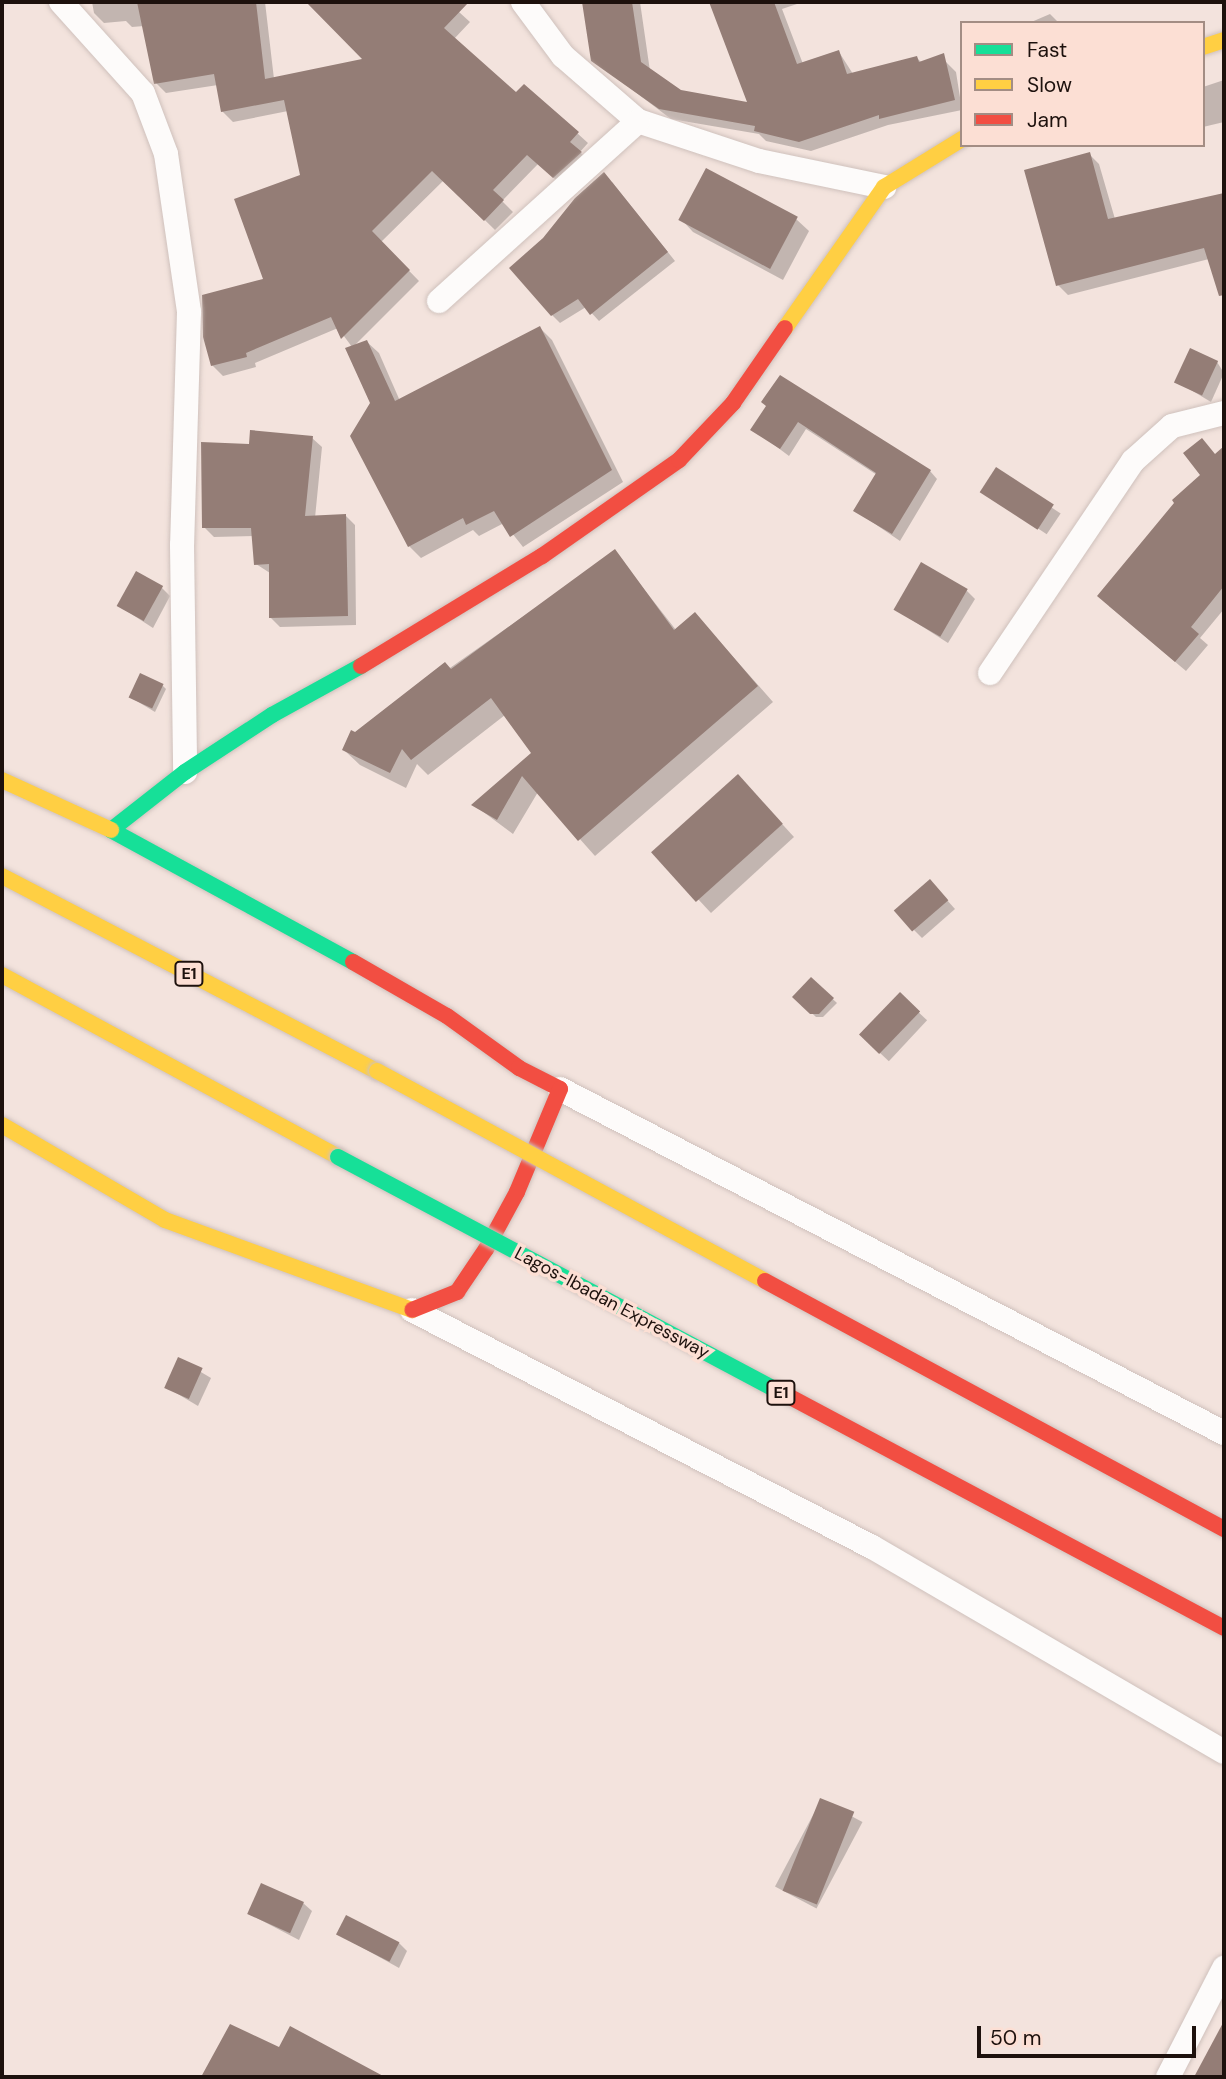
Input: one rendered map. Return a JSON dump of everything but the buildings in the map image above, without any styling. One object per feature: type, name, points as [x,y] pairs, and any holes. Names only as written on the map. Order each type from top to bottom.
[{"type":"main road","points":[[1205,46],[1224,40]]},
{"type":"main road","points":[[111,830],[185,772],[272,715],[369,662],[542,556],[680,460],[733,403],[884,187],[960,140]]},
{"type":"main road","points":[[2,780],[111,830],[303,933],[447,1016],[519,1068],[560,1089],[517,1192],[486,1250],[457,1292],[412,1310],[165,1220],[2,1125]]},
{"type":"main road","name":"E1","points":[[2,876],[377,1071],[1224,1529]]},
{"type":"main road","name":"Lagos-Ibadan Expressway","points":[[2,975],[338,1157],[1224,1628]]},
{"type":"street","points":[[61,2],[143,93],[166,154],[189,312],[182,545],[185,772]]},
{"type":"street","points":[[523,2],[563,56],[638,121],[759,161],[884,187]]},
{"type":"street","points":[[439,301],[638,121]]},
{"type":"street","points":[[990,673],[1133,461],[1172,426],[1224,413]]},
{"type":"street","points":[[560,1089],[1224,1433]]},
{"type":"street","points":[[412,1310],[872,1547],[1224,1752]]},
{"type":"street","points":[[1168,2077],[1224,1968]]},
{"type":"traffic: fast","points":[[353,962],[111,830],[185,772],[272,715],[361,666]]},
{"type":"traffic: fast","points":[[338,1157],[777,1390]]},
{"type":"traffic: slow","points":[[1205,46],[1224,40]]},
{"type":"traffic: slow","points":[[785,328],[884,187],[960,140]]},
{"type":"traffic: slow","points":[[2,780],[111,830]]},
{"type":"traffic: slow","points":[[2,876],[377,1071]]},
{"type":"traffic: slow","points":[[2,975],[338,1157]]},
{"type":"traffic: slow","points":[[377,1071],[765,1281]]},
{"type":"traffic: slow","points":[[2,1125],[165,1220],[412,1310]]},
{"type":"traffic: jam","points":[[361,666],[542,556],[679,460],[733,403],[785,328]]},
{"type":"traffic: jam","points":[[353,962],[447,1016],[519,1068],[560,1089],[517,1192],[486,1249],[457,1292],[412,1310]]},
{"type":"traffic: jam","points":[[765,1281],[1224,1529]]},
{"type":"traffic: jam","points":[[777,1390],[1224,1628]]}]
